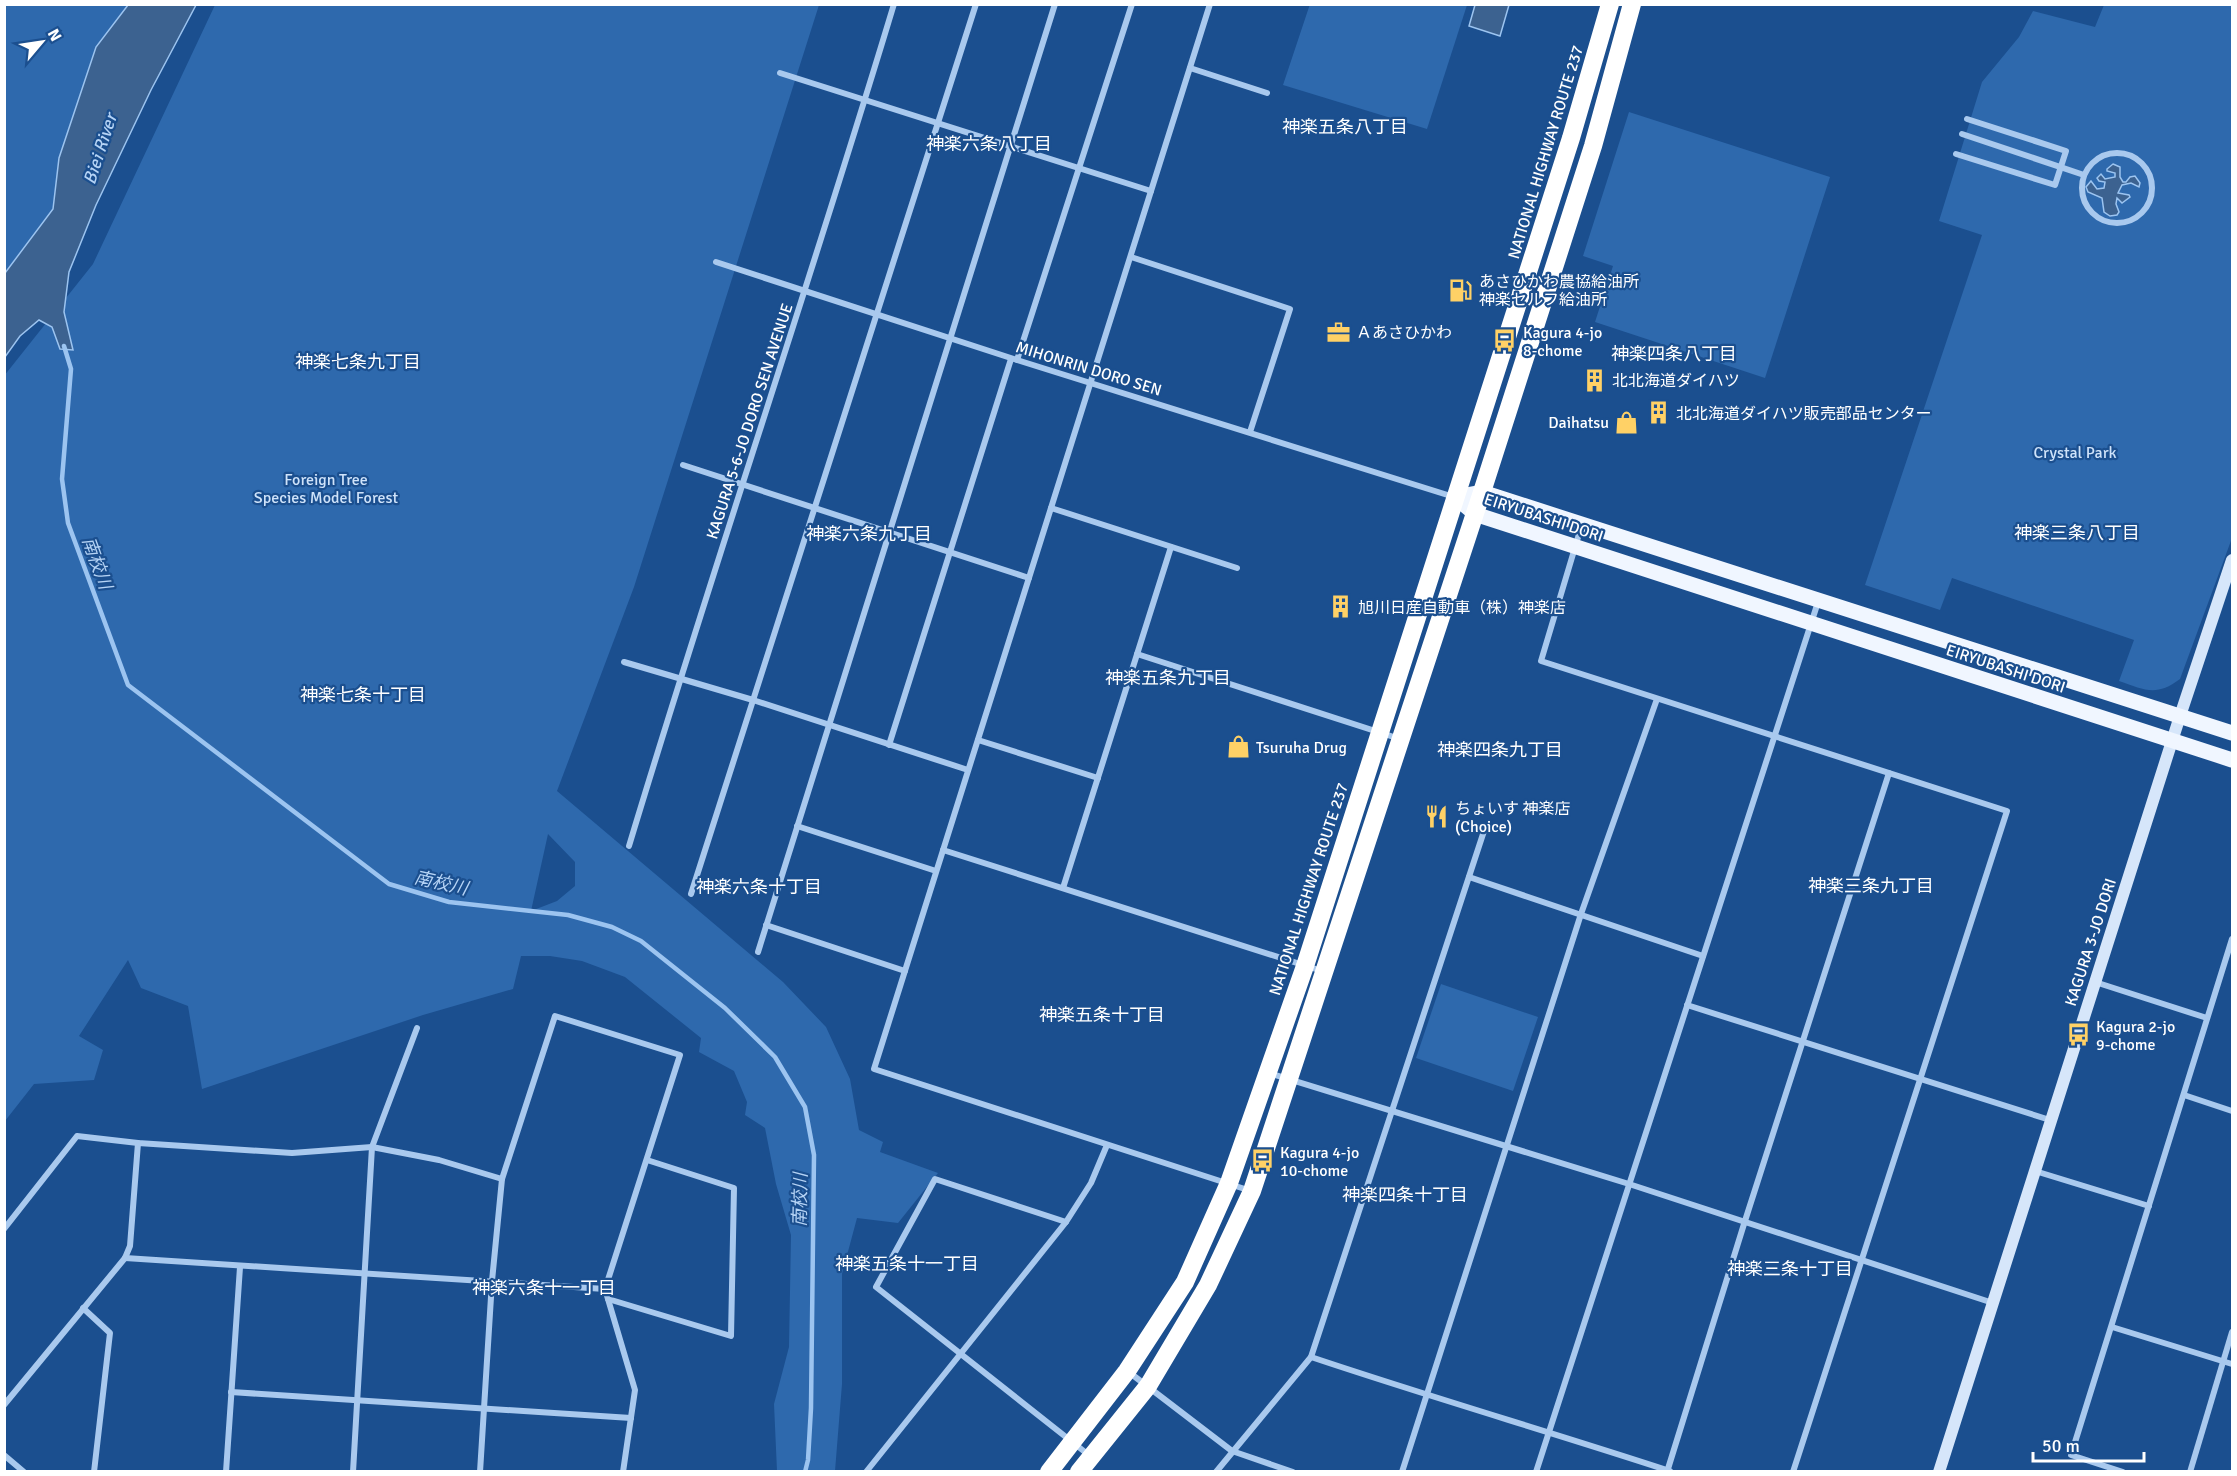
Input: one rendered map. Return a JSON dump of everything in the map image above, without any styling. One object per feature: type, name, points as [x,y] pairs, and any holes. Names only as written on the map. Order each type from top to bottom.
[{"type":"highway","name":"NATIONAL HIGHWAY ROUTE 237","points":[[1049,1472],[1127,1371],[1185,1282],[1229,1183],[1305,966],[1571,138],[1610,4]]},
{"type":"highway","points":[[1079,1472],[1148,1386],[1208,1285],[1252,1191],[1475,514],[1593,146],[1632,4]]},
{"type":"main road","name":"EIRYUBASHI DORI","points":[[1455,497],[1482,492],[2232,733]]},
{"type":"main road","name":"EIRYUBASHI DORI","points":[[1455,497],[1475,514],[2232,760]]},
{"type":"street","name":"KAGURA 5-6-JO DORO SEN AVENUE","points":[[629,846],[894,4]]},
{"type":"street","points":[[691,894],[976,4]]},
{"type":"street","points":[[758,952],[1055,4]]},
{"type":"street","points":[[889,745],[949,553],[1132,4]]},
{"type":"street","points":[[1210,4],[874,1069],[1252,1191]]},
{"type":"street","points":[[1190,68],[1267,93]]},
{"type":"street","points":[[780,73],[1151,191]]},
{"type":"street","points":[[1956,154],[2055,185],[2066,151],[1967,119]]},
{"type":"street","points":[[1962,134],[2085,175]]},
{"type":"street","points":[[2120,153],[2130,156],[2147,172],[2151,184],[2151,196],[2146,207],[2138,216],[2115,223],[2104,220],[2094,215],[2087,207],[2082,186],[2085,175],[2090,166],[2108,154],[2120,153]]},
{"type":"street","points":[[1131,257],[1290,309],[1250,432]]},
{"type":"street","name":"MIHONRIN DORO SEN","points":[[716,262],[1014,360],[1091,382],[1455,497]]},
{"type":"street","points":[[683,465],[1029,578]]},
{"type":"street","points":[[1051,508],[1237,568]]},
{"type":"street","points":[[1582,523],[1540,662],[2007,811],[1792,1472]]},
{"type":"street","points":[[1063,888],[1171,547]]},
{"type":"street","name":"KAGURA 3-JO DORI","points":[[1939,1472],[2171,741],[2232,560]]},
{"type":"street","points":[[1536,1472],[1818,600]]},
{"type":"street","points":[[1137,654],[1401,739]]},
{"type":"street","points":[[624,662],[753,700],[968,770]]},
{"type":"street","points":[[1402,1472],[1581,914],[1657,699]]},
{"type":"street","points":[[978,740],[1098,778]]},
{"type":"street","points":[[1311,1357],[1426,1396],[1549,1432],[1669,1471],[1744,1224],[1889,773]]},
{"type":"street","points":[[797,826],[936,871]]},
{"type":"street","points":[[1216,1472],[1311,1357],[1484,831]]},
{"type":"street","points":[[943,850],[1324,972]]},
{"type":"street","points":[[1469,878],[1703,956]]},
{"type":"street","points":[[766,925],[905,970]]},
{"type":"street","points":[[2123,1472],[2071,1455],[2232,939]]},
{"type":"street","points":[[2095,982],[2207,1018]]},
{"type":"street","points":[[1687,1005],[2050,1120]]},
{"type":"street","points":[[480,1472],[492,1281],[502,1179],[555,1016],[680,1055],[605,1289],[635,1390],[623,1472]]},
{"type":"street","points":[[353,1472],[372,1147],[417,1028]]},
{"type":"street","points":[[1269,1073],[1629,1184],[1744,1224],[1993,1303]]},
{"type":"street","points":[[2184,1095],[2232,1111]]},
{"type":"street","points":[[4,1229],[77,1137],[292,1153],[372,1147],[439,1160],[502,1179]]},
{"type":"street","points":[[4,1405],[125,1258],[130,1246],[138,1143]]},
{"type":"street","points":[[866,1472],[1066,1222],[1091,1182],[1107,1145]]},
{"type":"street","points":[[608,1299],[730,1336],[734,1188],[647,1160]]},
{"type":"street","points":[[2035,1171],[2149,1206]]},
{"type":"street","points":[[1066,1222],[935,1179],[876,1287],[1090,1457]]},
{"type":"street","points":[[125,1258],[605,1289]]},
{"type":"street","points":[[226,1472],[240,1267]]},
{"type":"street","points":[[83,1308],[110,1333],[94,1472]]},
{"type":"street","points":[[2112,1327],[2232,1364]]},
{"type":"street","points":[[2190,1472],[2232,1332]]},
{"type":"street","points":[[1127,1371],[1232,1451],[1293,1472]]},
{"type":"street","points":[[231,1392],[632,1418]]},
{"type":"street","points":[[4,1455],[24,1472]]},
{"type":"green space","points":[[1310,4],[1467,5],[1427,129],[1283,85]]},
{"type":"green space","points":[[5,5],[128,5],[96,47],[59,158],[53,209],[5,273]]},
{"type":"green space","name":"Foreign Tree Species Model Forest","points":[[215,5],[819,5],[634,587],[557,791],[783,982],[826,1027],[850,1079],[859,1130],[883,1142],[880,1152],[938,1173],[898,1223],[857,1218],[842,1274],[842,1384],[835,1471],[777,1471],[774,1404],[789,1347],[791,1235],[776,1184],[765,1128],[745,1115],[747,1102],[734,1071],[699,1052],[701,1038],[625,977],[582,961],[550,956],[521,956],[513,989],[423,1015],[202,1089],[188,1006],[141,988],[128,960],[79,1036],[103,1050],[94,1080],[34,1084],[5,1121],[4,376],[93,264]],"holes":[[[548,834],[575,862],[575,886],[557,901],[531,911]]]},
{"type":"green space","name":"Crystal Park","points":[[2104,5],[2232,5],[2232,538],[2180,679],[2172,685],[2157,690],[2143,689],[2119,681],[2134,640],[1952,578],[1940,610],[1865,585],[1982,235],[1939,221],[1982,82],[2019,37],[2033,11],[2095,27]]},
{"type":"green space","points":[[1629,112],[1830,177],[1765,378],[1595,322],[1613,266],[1583,256]]},
{"type":"green space","points":[[1441,984],[1538,1017],[1513,1091],[1416,1058]]},
{"type":"water","name":"Biei River","points":[[128,5],[196,5],[151,90],[96,205],[69,272],[64,312],[73,350],[60,349],[52,327],[39,320],[20,336],[5,357],[5,273],[53,209],[59,158],[96,47]]},
{"type":"water","points":[[1475,5],[1509,5],[1500,36],[1469,26]]},
{"type":"water","points":[[2113,164],[2120,167],[2120,177],[2123,182],[2135,176],[2140,183],[2139,187],[2131,183],[2122,185],[2118,193],[2130,197],[2122,203],[2117,198],[2116,204],[2119,212],[2117,215],[2110,216],[2104,212],[2102,198],[2088,192],[2086,187],[2091,181],[2097,189],[2104,188],[2105,182],[2097,178],[2101,174],[2105,179],[2115,177],[2115,173],[2107,171]]},
{"type":"waterway","name":"南校川","points":[[64,346],[71,369],[62,479],[68,523],[128,685],[389,884],[449,902],[568,915],[612,927],[641,941],[725,1008],[775,1057],[805,1107],[814,1155],[811,1408],[808,1460],[805,1472]]},
{"type":"place","name":"あさひかわ農協給油所 神楽セルフ給油所","points":[[1461,290]]},
{"type":"place","name":"Ａあさひかわ","points":[[1338,332]]},
{"type":"place","name":"Kagura 4-jo 8-chome","points":[[1505,341]]},
{"type":"place","name":"北北海道ダイハツ","points":[[1594,380]]},
{"type":"place","name":"北北海道ダイハツ販売部品センター","points":[[1658,413]]},
{"type":"place","name":"Daihatsu","points":[[1627,422]]},
{"type":"place","name":"旭川日産自動車（株）神楽店","points":[[1340,607]]},
{"type":"place","name":"Tsuruha Drug","points":[[1238,747]]},
{"type":"place","name":"ちょいす 神楽店 (Choice)","points":[[1437,817]]},
{"type":"place","name":"Kagura 2-jo 9-chome","points":[[2078,1035]]},
{"type":"place","name":"Kagura 4-jo 10-chome","points":[[1262,1161]]},
{"type":"district","name":"神楽五条八丁目","points":[[1345,127]]},
{"type":"district","name":"神楽六条八丁目","points":[[989,144]]},
{"type":"district","name":"神楽四条八丁目","points":[[1674,354]]},
{"type":"district","name":"神楽七条九丁目","points":[[358,362]]},
{"type":"district","name":"神楽三条八丁目","points":[[2077,533]]},
{"type":"district","name":"神楽六条九丁目","points":[[869,534]]},
{"type":"district","name":"神楽五条九丁目","points":[[1168,678]]},
{"type":"district","name":"神楽七条十丁目","points":[[363,695]]},
{"type":"district","name":"神楽四条九丁目","points":[[1500,750]]},
{"type":"district","name":"神楽三条九丁目","points":[[1871,886]]},
{"type":"district","name":"神楽六条十丁目","points":[[759,887]]},
{"type":"district","name":"神楽五条十丁目","points":[[1102,1015]]},
{"type":"district","name":"神楽四条十丁目","points":[[1405,1195]]},
{"type":"district","name":"神楽五条十一丁目","points":[[907,1264]]},
{"type":"district","name":"神楽三条十丁目","points":[[1790,1269]]},
{"type":"district","name":"神楽六条十一丁目","points":[[544,1288]]}]
